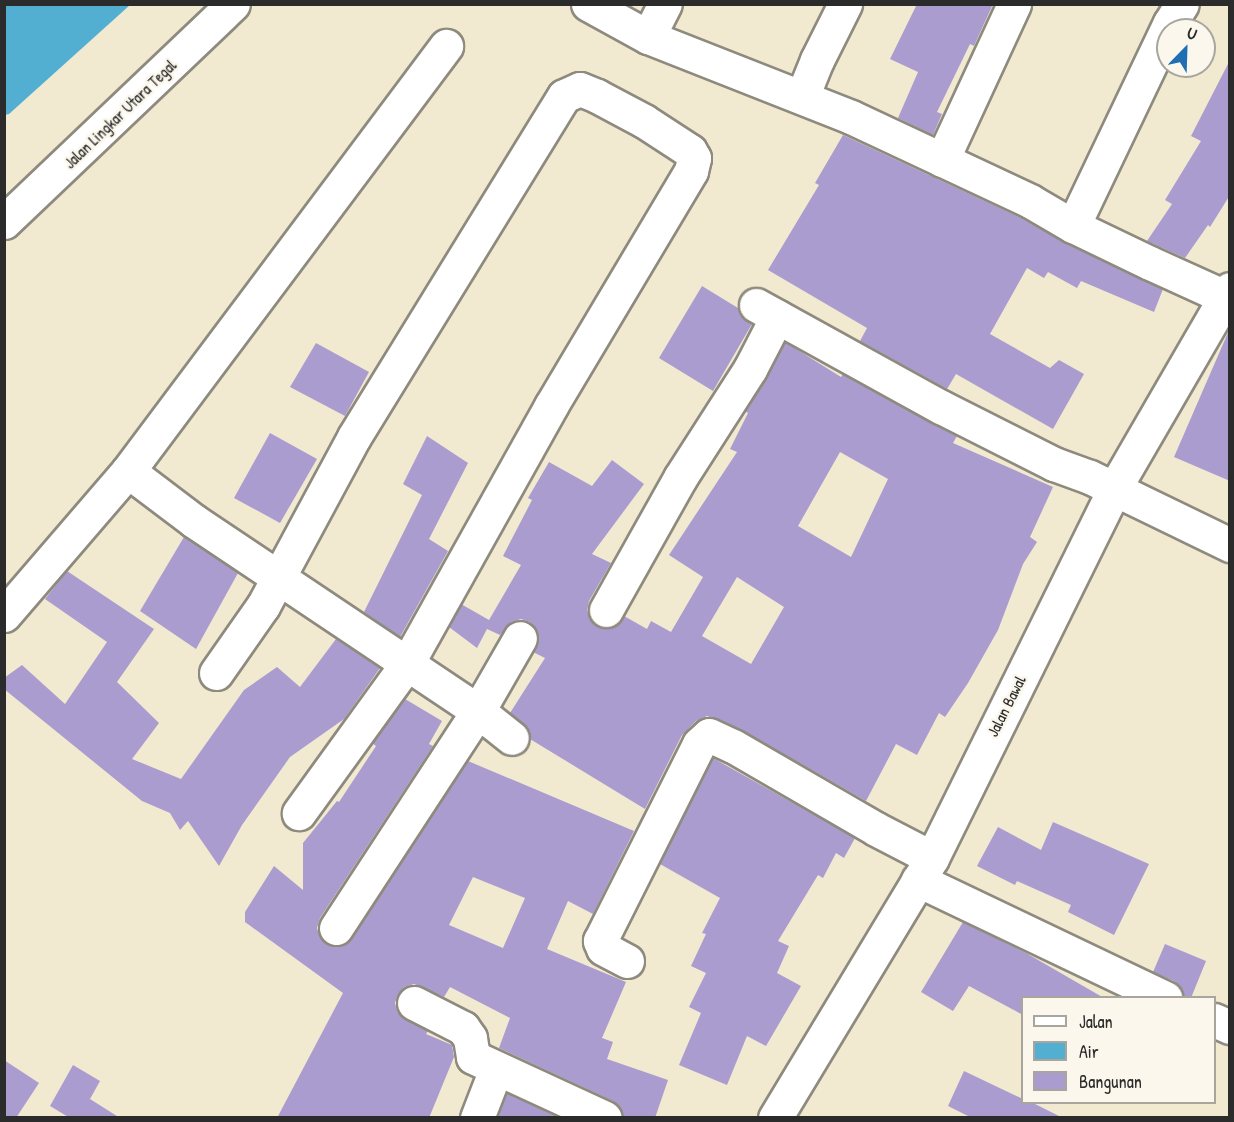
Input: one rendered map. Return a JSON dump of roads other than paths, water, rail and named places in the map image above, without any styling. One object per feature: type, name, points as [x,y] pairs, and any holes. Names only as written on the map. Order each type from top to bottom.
[{"type":"main road","name":"Jalan Lingkar Utara Tegal","points":[[4,222],[233,4]]},
{"type":"main road","points":[[588,4],[648,37],[802,97],[1030,201],[1073,226],[1164,269],[1227,293]]},
{"type":"main road","points":[[648,37],[665,4]]},
{"type":"main road","points":[[802,97],[817,60],[845,4]]},
{"type":"main road","points":[[942,160],[1014,4]]},
{"type":"main road","points":[[1073,226],[1170,23],[1182,4]]},
{"type":"main road","points":[[4,615],[128,471],[446,46]]},
{"type":"main road","points":[[216,673],[251,625],[354,437],[564,96],[580,89],[597,96],[682,145],[694,158],[691,171],[551,406],[406,665],[299,813]]},
{"type":"main road","name":"Jalan Bawal","points":[[775,1118],[925,869],[1102,483],[1227,293]]},
{"type":"main road","points":[[606,610],[680,478],[750,369],[767,311],[941,407],[1054,464],[1102,483],[1230,545]]},
{"type":"main road","points":[[128,471],[194,521],[406,665],[478,711],[512,738]]},
{"type":"main road","points":[[336,928],[478,711],[520,638]]},
{"type":"main road","points":[[627,961],[603,948],[600,941],[699,744],[709,735],[733,746],[887,835],[925,869],[1161,996]]},
{"type":"main road","points":[[414,1003],[463,1028],[470,1038],[473,1057],[605,1118]]},
{"type":"main road","points":[[1216,1020],[1230,1027]]},
{"type":"main road","points":[[477,1118],[496,1068]]},
{"type":"water","points":[[5,4],[130,5],[9,114],[5,115]]}]
